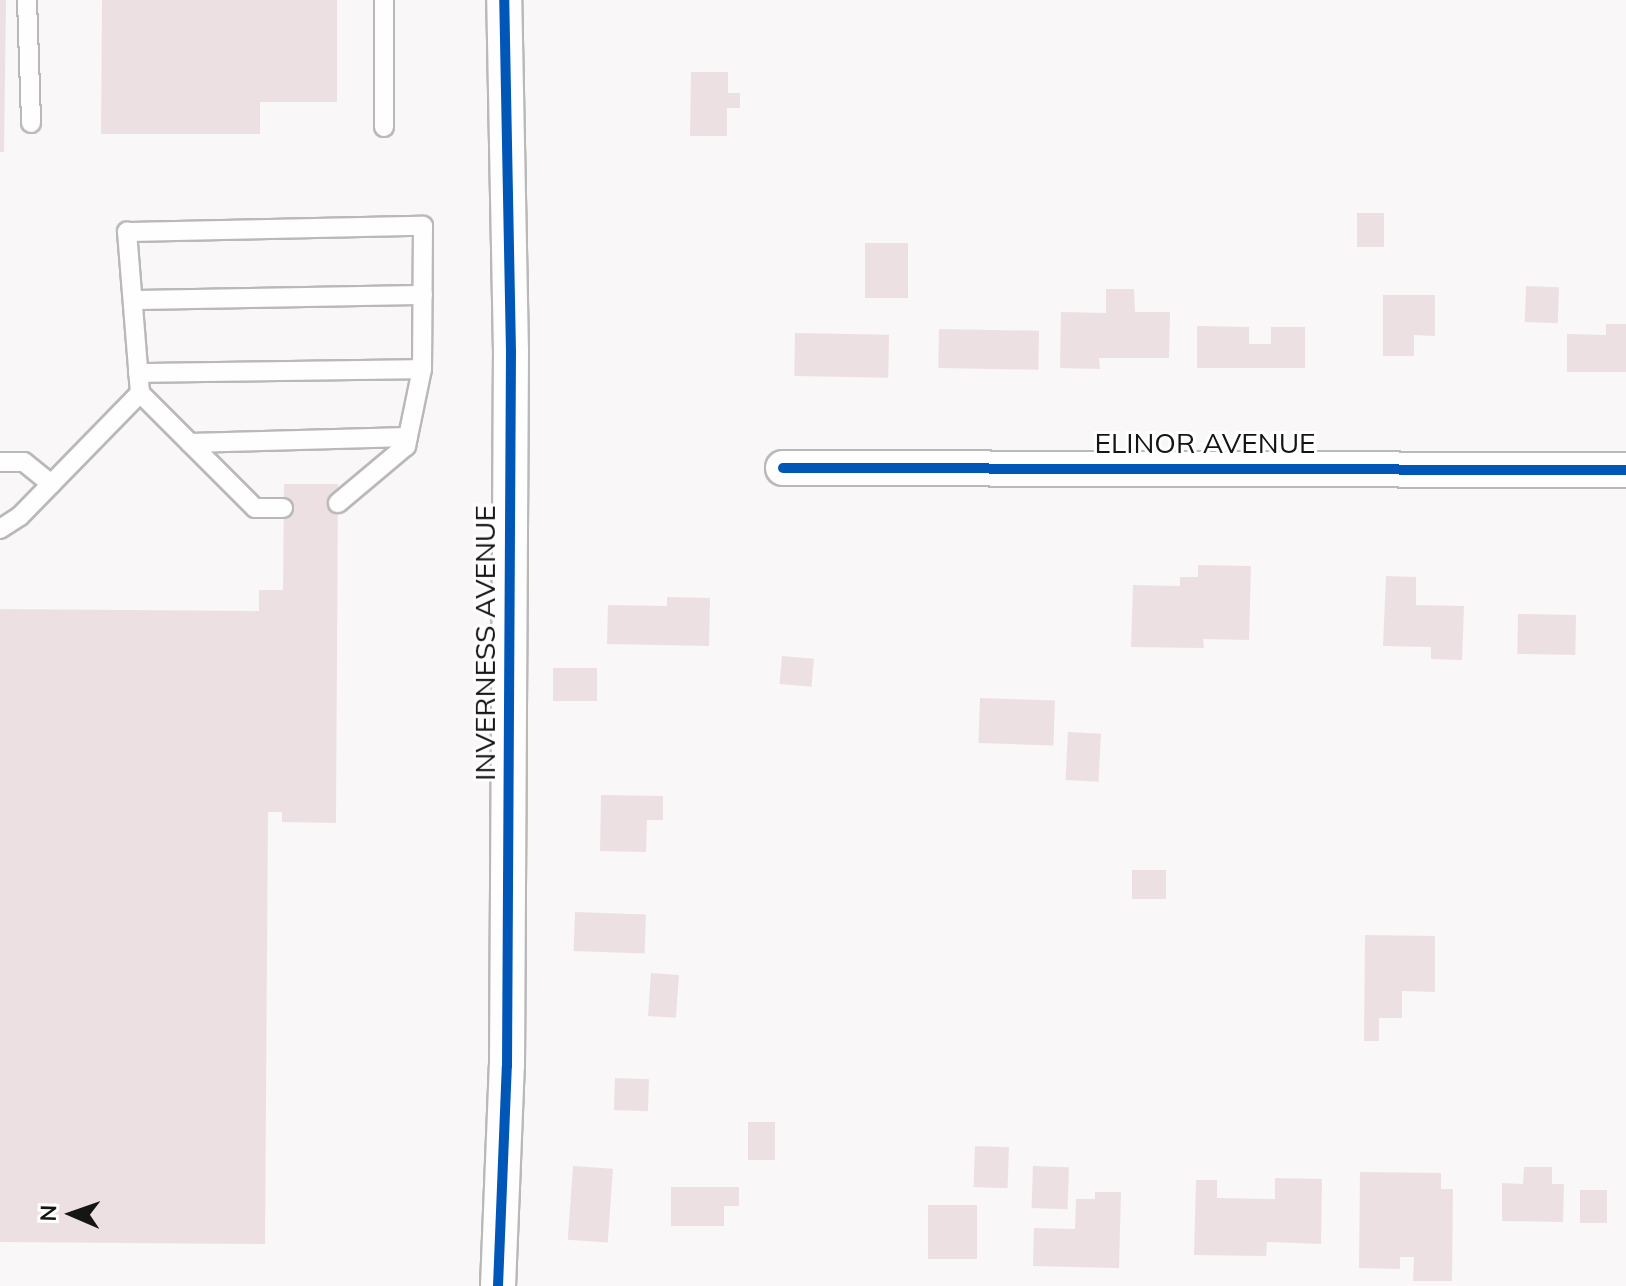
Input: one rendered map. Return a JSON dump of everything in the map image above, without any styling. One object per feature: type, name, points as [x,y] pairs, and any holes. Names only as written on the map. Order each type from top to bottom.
[{"type":"street","name":"INVERNESS AVENUE","points":[[498,1286],[507,1066],[511,367],[504,0]]},
{"type":"street","name":"ELINOR AVENUE","points":[[783,468],[1626,470]]},
{"type":"lane","points":[[27,0],[31,123]]},
{"type":"lane","points":[[384,0],[384,127]]},
{"type":"lane","points":[[283,508],[255,508],[140,393],[127,232],[423,226],[422,369],[406,446],[338,503]]},
{"type":"lane","points":[[133,300],[423,295]]},
{"type":"lane","points":[[138,373],[422,369]]},
{"type":"lane","points":[[0,529],[51,484],[140,393]]},
{"type":"lane","points":[[190,443],[408,437]]},
{"type":"lane","points":[[0,462],[24,462],[51,484]]},
{"type":"building","points":[[0,0],[6,0],[4,152],[0,152]]},
{"type":"building","points":[[102,0],[337,0],[337,102],[260,102],[260,134],[101,134]]},
{"type":"building","points":[[691,72],[728,72],[728,93],[740,93],[740,108],[727,108],[727,136],[690,136]]},
{"type":"building","points":[[1357,213],[1384,213],[1384,247],[1357,247]]},
{"type":"building","points":[[865,243],[908,243],[908,298],[865,298]]},
{"type":"building","points":[[1526,286],[1559,287],[1558,323],[1525,322]]},
{"type":"building","points":[[1106,289],[1134,289],[1135,312],[1170,312],[1169,358],[1099,358],[1100,369],[1060,368],[1061,312],[1106,313]]},
{"type":"building","points":[[1383,295],[1435,295],[1435,336],[1414,335],[1414,356],[1383,356]]},
{"type":"building","points":[[1606,324],[1626,324],[1626,372],[1567,372],[1567,334],[1606,335]]},
{"type":"building","points":[[1197,326],[1249,327],[1249,344],[1271,344],[1271,327],[1305,327],[1305,368],[1197,368]]},
{"type":"building","points":[[939,329],[1039,331],[1038,370],[938,368]]},
{"type":"building","points":[[795,333],[889,335],[888,378],[794,376]]},
{"type":"building","points":[[284,484],[338,484],[336,823],[282,822],[282,812],[268,812],[265,1244],[0,1242],[0,609],[259,611],[259,590],[283,590]]},
{"type":"building","points":[[1198,565],[1251,566],[1249,640],[1203,639],[1204,648],[1131,647],[1133,585],[1180,586],[1180,577],[1198,577]]},
{"type":"building","points":[[1386,576],[1416,577],[1416,605],[1464,606],[1462,660],[1431,659],[1431,647],[1383,646]]},
{"type":"building","points":[[667,597],[710,598],[709,646],[607,644],[608,605],[667,606]]},
{"type":"building","points":[[1518,614],[1576,615],[1575,655],[1517,654]]},
{"type":"building","points":[[782,656],[814,659],[811,687],[780,684]]},
{"type":"building","points":[[553,668],[597,668],[597,701],[553,701]]},
{"type":"building","points":[[980,698],[1055,701],[1053,746],[978,743]]},
{"type":"building","points":[[1068,732],[1101,734],[1098,782],[1065,780]]},
{"type":"building","points":[[601,795],[663,796],[663,820],[647,820],[646,852],[600,851]]},
{"type":"building","points":[[1132,870],[1166,870],[1166,899],[1132,899]]},
{"type":"building","points":[[575,912],[646,914],[645,953],[574,951]]},
{"type":"building","points":[[1365,935],[1435,936],[1435,992],[1402,991],[1402,1018],[1379,1018],[1379,1041],[1364,1041]]},
{"type":"building","points":[[651,973],[679,975],[676,1018],[648,1016]]},
{"type":"building","points":[[615,1078],[649,1079],[648,1111],[614,1110]]},
{"type":"building","points":[[748,1122],[775,1122],[775,1160],[748,1160]]},
{"type":"building","points":[[975,1146],[1009,1147],[1008,1188],[974,1187]]},
{"type":"building","points":[[573,1166],[613,1169],[608,1243],[568,1240]]},
{"type":"building","points":[[1033,1166],[1069,1167],[1068,1209],[1032,1208]]},
{"type":"building","points":[[1524,1167],[1552,1167],[1552,1184],[1564,1184],[1563,1222],[1502,1221],[1502,1183],[1523,1184]]},
{"type":"building","points":[[1360,1172],[1441,1173],[1441,1189],[1453,1189],[1452,1281],[1413,1281],[1414,1257],[1400,1257],[1400,1269],[1359,1268]]},
{"type":"building","points":[[1275,1178],[1322,1179],[1321,1244],[1267,1242],[1266,1256],[1194,1255],[1196,1180],[1217,1180],[1217,1198],[1275,1199]]},
{"type":"building","points":[[671,1187],[739,1187],[739,1206],[724,1206],[724,1226],[671,1226]]},
{"type":"building","points":[[1580,1190],[1607,1190],[1607,1223],[1580,1223]]},
{"type":"building","points":[[1095,1192],[1121,1192],[1119,1268],[1033,1266],[1034,1228],[1075,1229],[1076,1199],[1095,1199]]},
{"type":"building","points":[[928,1205],[977,1205],[977,1259],[928,1259]]},
{"type":"cycle path","points":[[498,1286],[507,1066],[511,352],[504,0]]},
{"type":"cycle path","points":[[783,468],[1626,470]]}]
